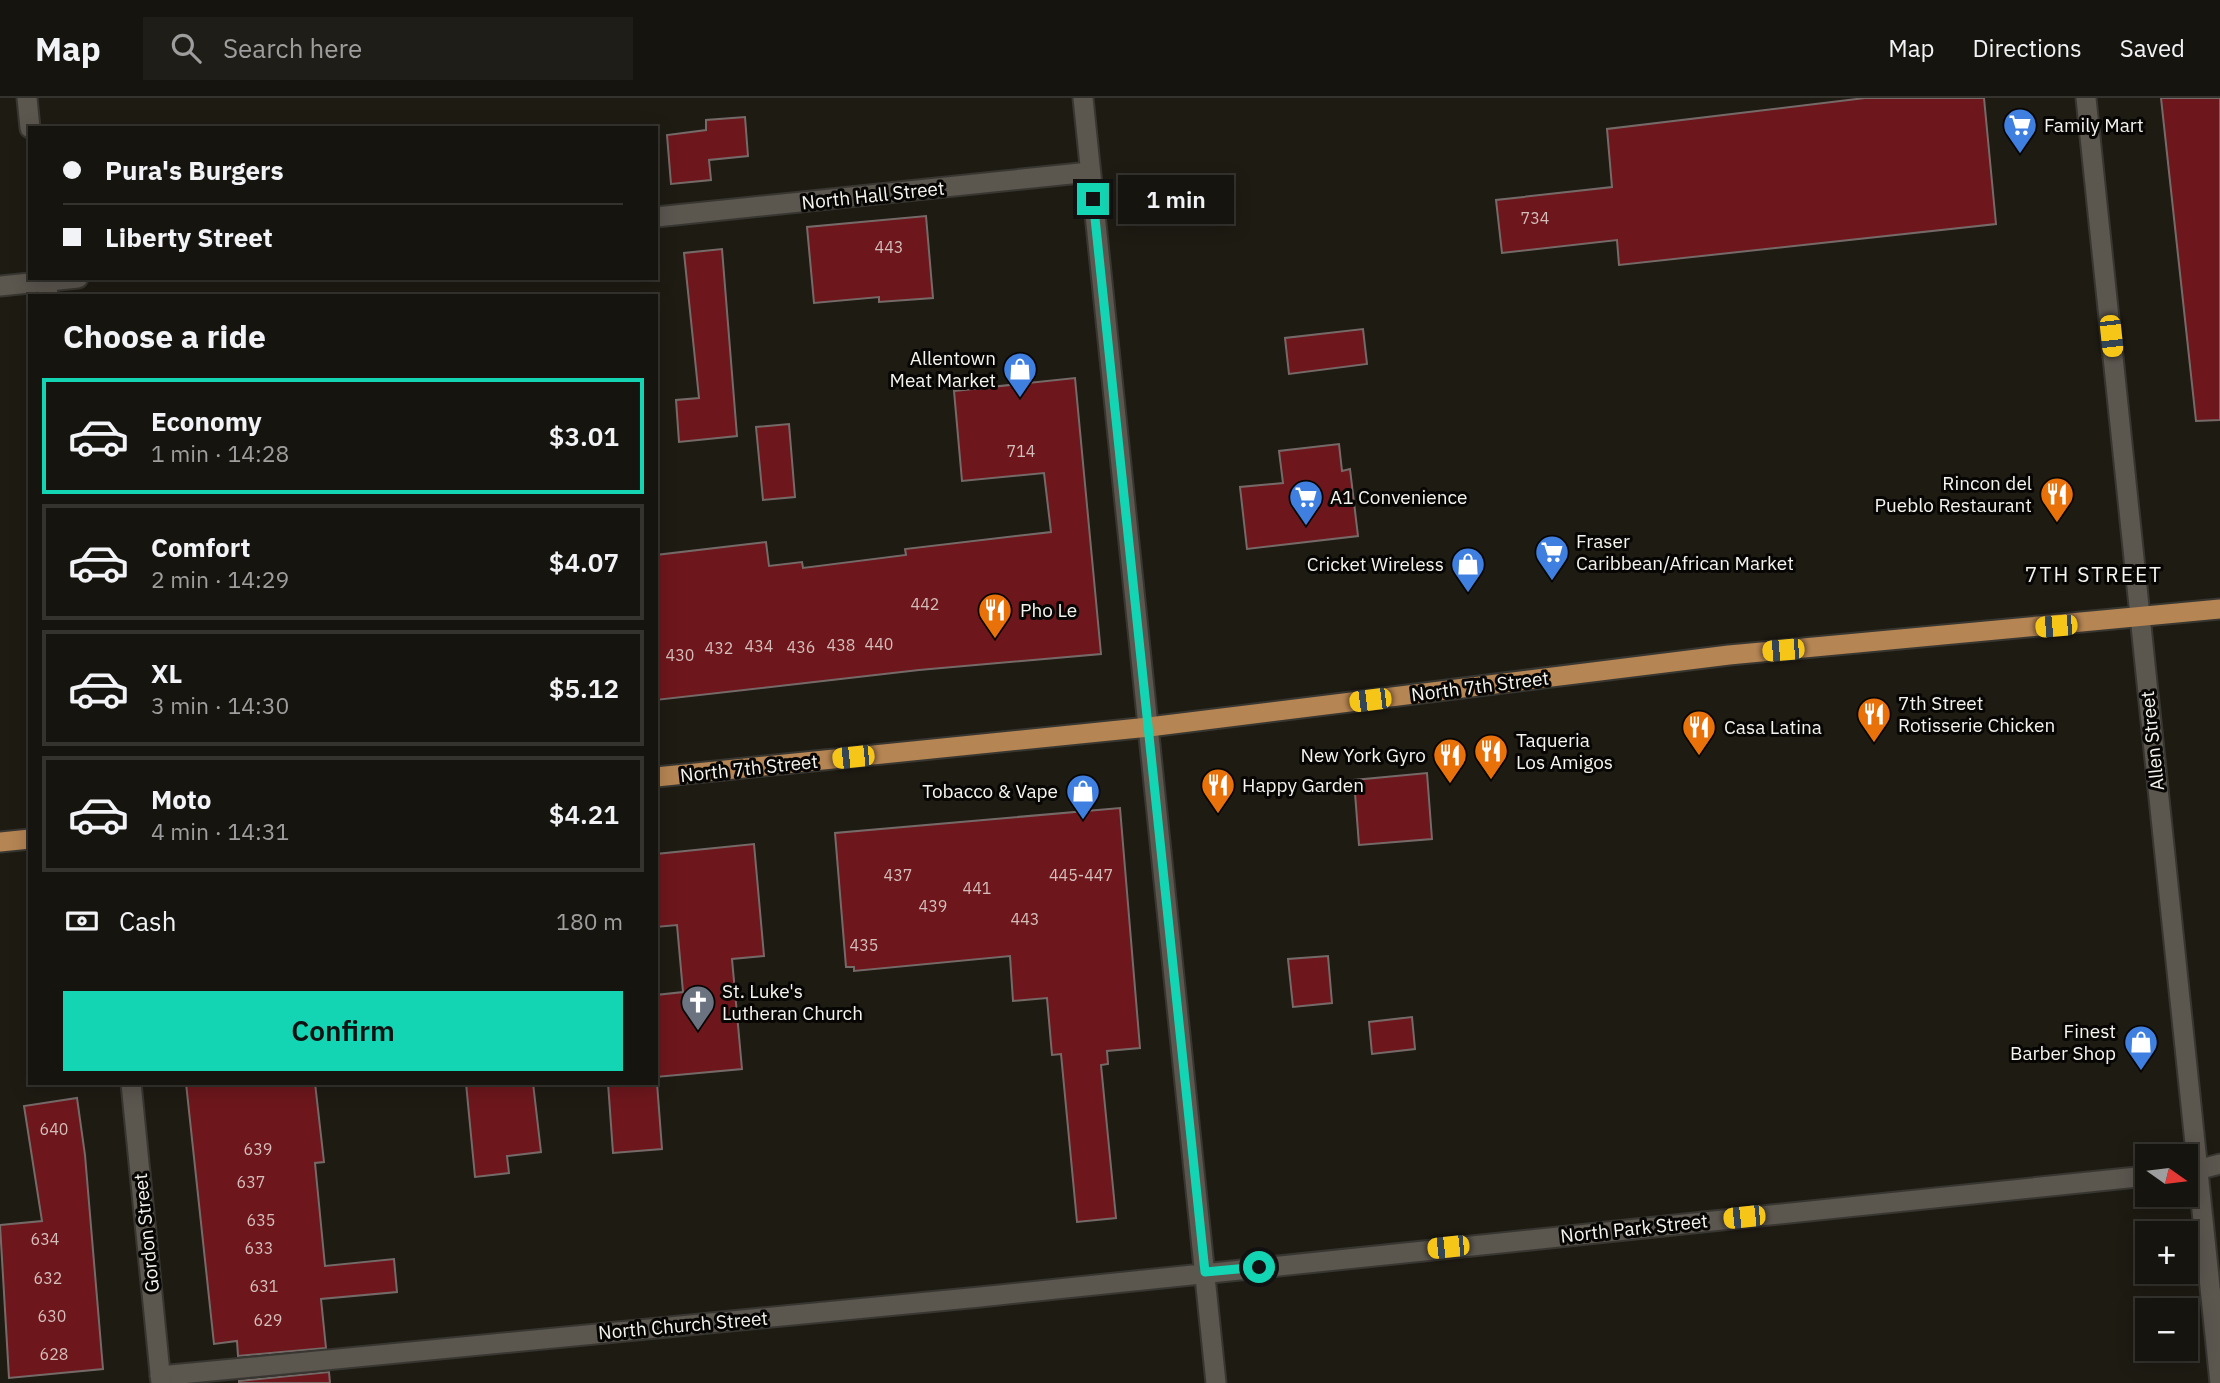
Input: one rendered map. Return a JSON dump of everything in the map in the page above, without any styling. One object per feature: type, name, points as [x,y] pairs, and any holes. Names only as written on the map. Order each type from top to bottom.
[{"type":"main road","name":"North 7th Street","points":[[658,777],[1149,727],[1728,655],[2220,609]]},
{"type":"main road","points":[[0,842],[28,839]]},
{"type":"street","points":[[27,98],[30,126]]},
{"type":"street","points":[[1083,98],[1216,1383]]},
{"type":"street","name":"Allen Street","points":[[2086,98],[2188,1144]]},
{"type":"street","name":"North Hall Street","points":[[658,218],[1090,172]]},
{"type":"street","points":[[0,286],[47,285],[69,280]]},
{"type":"street","name":"Gordon Street","points":[[131,1085],[160,1380]]},
{"type":"street","points":[[2198,1170],[2220,1164]]},
{"type":"street","name":"North Park Street","points":[[1205,1272],[2135,1177]]},
{"type":"street","name":"Allen Street","points":[[2196,1208],[2220,1383]]},
{"type":"street","name":"North Church Street","points":[[160,1380],[1205,1272]]},
{"type":"building","points":[[1865,98],[1984,98],[1996,224],[1619,265],[1617,240],[1502,253],[1496,200],[1612,187],[1607,129]]},
{"type":"building","points":[[2161,98],[2220,98],[2220,420],[2196,421]]},
{"type":"building","points":[[745,117],[748,156],[709,160],[711,180],[671,184],[667,135],[706,130],[706,120]]},
{"type":"building","points":[[926,216],[933,298],[879,302],[879,297],[814,303],[807,227]]},
{"type":"building","points":[[722,249],[737,436],[679,442],[676,400],[699,398],[684,253]]},
{"type":"building","points":[[1363,329],[1367,364],[1289,374],[1285,338]]},
{"type":"building","points":[[1075,378],[1101,654],[919,670],[658,700],[658,555],[766,542],[769,566],[802,562],[803,568],[906,555],[905,549],[1051,532],[1044,473],[962,481],[954,391]]},
{"type":"building","points":[[789,424],[795,497],[763,500],[756,427]]},
{"type":"building","points":[[1339,444],[1342,471],[1350,469],[1358,536],[1247,549],[1240,487],[1283,483],[1279,451]]},
{"type":"building","points":[[1427,773],[1432,839],[1359,845],[1354,780]]},
{"type":"building","points":[[1120,808],[1140,1048],[1107,1051],[1108,1064],[1101,1065],[1116,1218],[1077,1222],[1061,1054],[1052,1055],[1047,998],[1013,1001],[1010,956],[854,971],[854,967],[846,967],[835,833]]},
{"type":"building","points":[[754,844],[764,956],[732,959],[742,1069],[658,1077],[658,995],[683,992],[677,925],[658,927],[658,854]]},
{"type":"building","points":[[1328,956],[1332,1003],[1293,1007],[1288,959]]},
{"type":"building","points":[[1412,1017],[1415,1049],[1372,1054],[1369,1022]]},
{"type":"building","points":[[186,1085],[315,1085],[324,1162],[315,1163],[325,1266],[394,1259],[397,1292],[321,1299],[326,1348],[238,1356],[237,1341],[214,1344]]},
{"type":"building","points":[[466,1085],[533,1085],[541,1152],[507,1156],[509,1173],[475,1177]]},
{"type":"building","points":[[608,1085],[657,1085],[662,1149],[613,1153]]},
{"type":"building","points":[[77,1098],[85,1155],[103,1369],[9,1378],[0,1225],[42,1221],[24,1106]]},
{"type":"building","points":[[329,1372],[330,1383],[239,1383],[239,1381]]},
{"type":"place","name":"Family Mart","points":[[2020,155]]},
{"type":"place","name":"Allentown Meat Market","points":[[1020,399]]},
{"type":"place","name":"Rincon del Pueblo Restaurant","points":[[2057,524]]},
{"type":"place","name":"A1 Convenience","points":[[1306,527]]},
{"type":"place","name":"Fraser Caribbean/African Market","points":[[1552,582]]},
{"type":"place","name":"Cricket Wireless","points":[[1468,594]]},
{"type":"place","name":"Pho Le","points":[[995,640]]},
{"type":"place","name":"7th Street Rotisserie Chicken","points":[[1874,744]]},
{"type":"place","name":"Casa Latina","points":[[1699,757]]},
{"type":"place","name":"Taqueria Los Amigos","points":[[1491,781]]},
{"type":"place","name":"New York Gyro","points":[[1450,785]]},
{"type":"place","name":"Happy Garden","points":[[1218,815]]},
{"type":"place","name":"Tobacco & Vape","points":[[1083,821]]},
{"type":"place","name":"St. Luke's Lutheran Church","points":[[698,1032]]},
{"type":"place","name":"Finest Barber Shop","points":[[2141,1072]]},
{"type":"district","name":"7TH STREET","points":[[2094,574]]},
{"type":"route","points":[[1093,199],[1205,1272],[1259,1267]]}]
